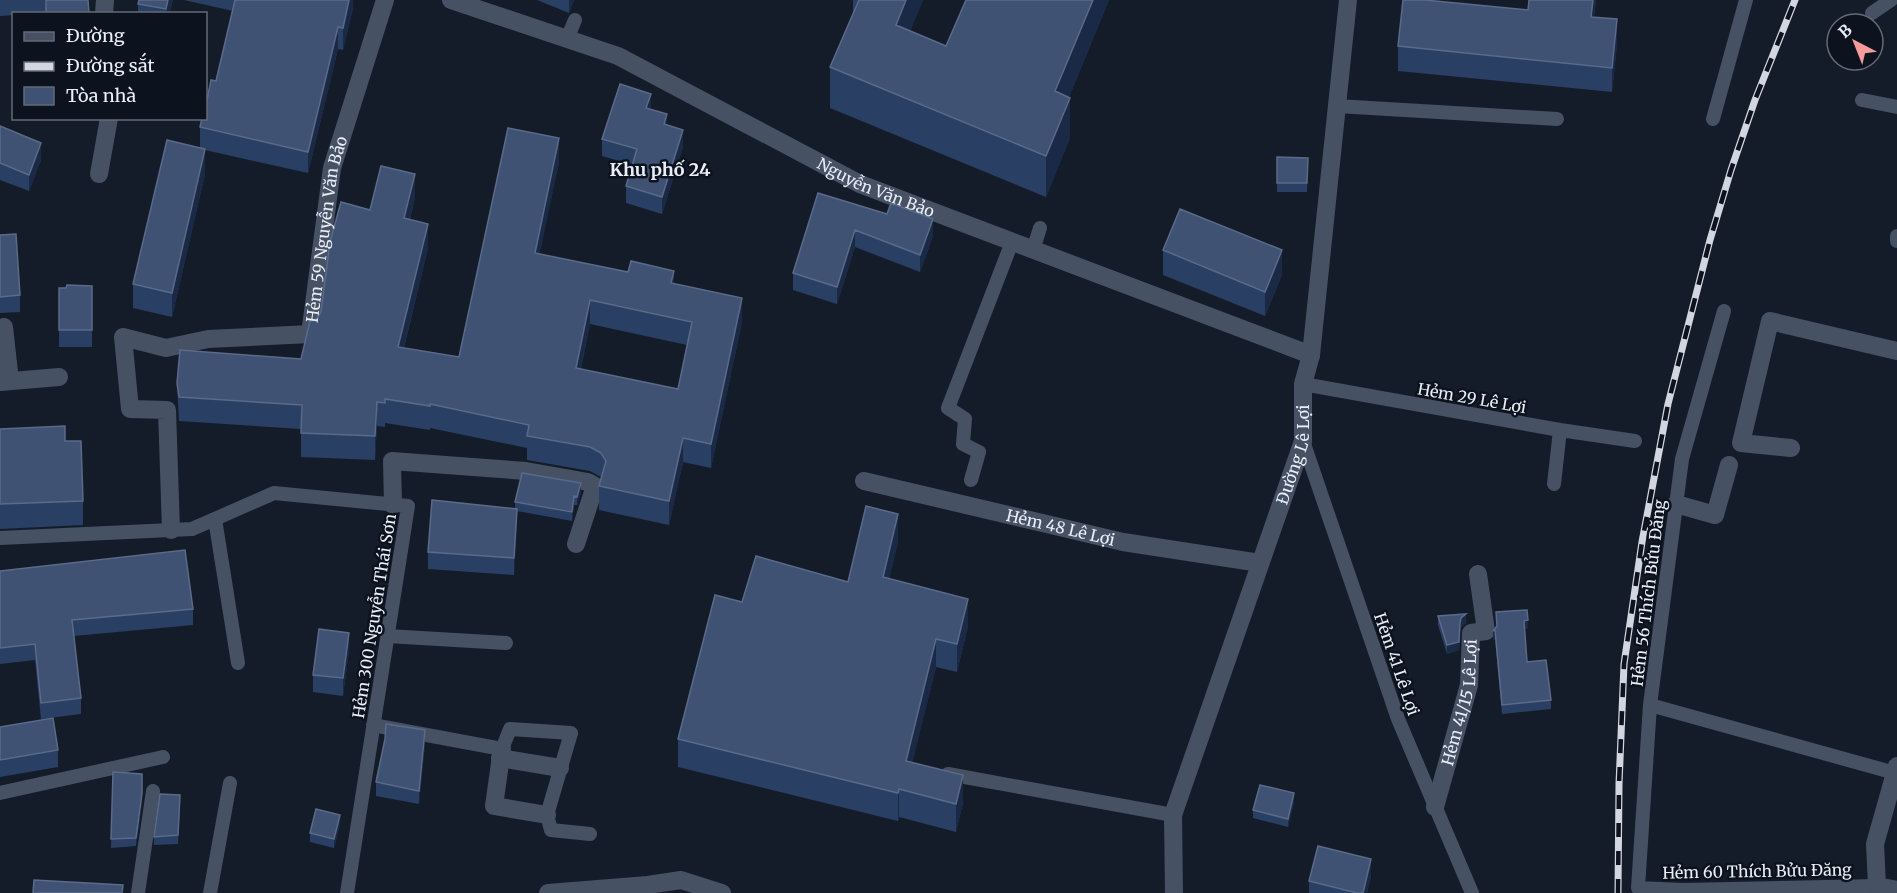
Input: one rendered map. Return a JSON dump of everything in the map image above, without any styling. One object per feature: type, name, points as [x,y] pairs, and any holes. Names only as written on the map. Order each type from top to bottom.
[{"type":"street","name":"Hẻm 59 Nguyễn Văn Bảo","points":[[171,530],[167,410],[130,409],[123,337],[166,348],[208,339],[310,334],[332,168],[385,0]]},
{"type":"street","name":"Nguyễn Văn Bảo","points":[[451,0],[618,57],[860,184],[1311,355]]},
{"type":"street","name":"Đường Lê Lợi","points":[[1174,893],[1173,815],[1303,441],[1303,384],[1311,355],[1348,0]]},
{"type":"street","points":[[99,174],[109,120]]},
{"type":"street","points":[[1791,448],[1741,443],[1770,321],[1897,351]]},
{"type":"street","points":[[4,327],[5,381],[58,377]]},
{"type":"street","points":[[393,505],[392,461],[526,471],[588,482],[595,486],[576,544]]},
{"type":"street","points":[[1676,504],[1715,515],[1729,465]]},
{"type":"street","name":"Hẻm 48 Lê Lợi","points":[[864,481],[1123,542],[1260,563]]},
{"type":"street","name":"Hẻm 41/15 Lê Lợi","points":[[1435,807],[1469,685],[1471,633],[1486,631],[1478,574]]},
{"type":"street","points":[[547,814],[494,806],[501,754],[560,768]]},
{"type":"street","points":[[1896,769],[1875,844],[1877,886],[1897,890]]},
{"type":"street","points":[[548,893],[648,889],[681,880],[722,893]]},
{"type":"lane","points":[[1713,119],[1746,0]]},
{"type":"lane","points":[[1873,12],[1891,0]]},
{"type":"lane","points":[[567,39],[575,20]]},
{"type":"lane","points":[[1862,100],[1897,108]]},
{"type":"lane","points":[[1337,106],[1557,119]]},
{"type":"lane","points":[[1033,250],[1040,228]]},
{"type":"lane","points":[[1897,236],[1897,241]]},
{"type":"lane","points":[[971,480],[979,452],[963,444],[965,419],[948,408],[1012,242]]},
{"type":"lane","name":"Hẻm 56 Thích Bửu Đăng","points":[[1724,311],[1682,459],[1650,705],[1896,769]]},
{"type":"lane","name":"Hẻm 29 Lê Lợi","points":[[1303,384],[1560,430],[1635,441]]},
{"type":"lane","points":[[1554,483],[1560,430]]},
{"type":"lane","name":"Hẻm 41 Lê Lợi","points":[[1303,441],[1398,719],[1472,893]]},
{"type":"lane","name":"Hẻm 300 Nguyễn Thái Sơn","points":[[0,538],[192,529],[274,493],[408,506],[347,893]]},
{"type":"lane","points":[[215,519],[238,663]]},
{"type":"lane","points":[[387,636],[506,643]]},
{"type":"lane","name":"Hẻm 60 Thích Bửu Đăng","points":[[1650,705],[1638,888],[1683,892],[1832,890],[1877,886]]},
{"type":"lane","points":[[373,725],[501,754],[510,729],[571,733],[547,814],[551,830],[590,834]]},
{"type":"lane","points":[[0,793],[163,758]]},
{"type":"lane","points":[[948,774],[1173,815]]},
{"type":"lane","points":[[210,893],[230,783]]},
{"type":"lane","points":[[138,893],[153,791]]},
{"type":"building","points":[[46,0],[88,0],[89,12],[46,12]]},
{"type":"building","points":[[139,0],[168,0],[166,9],[138,4]]},
{"type":"building","points":[[235,0],[349,0],[343,28],[338,27],[308,152],[200,127],[202,120],[207,120],[207,100],[211,80],[216,81]]},
{"type":"building","points":[[859,0],[906,0],[896,25],[946,46],[966,0],[1093,0],[1055,91],[1070,98],[1046,156],[830,67]]},
{"type":"building","points":[[1403,0],[1528,10],[1529,0],[1593,0],[1591,17],[1617,19],[1612,68],[1398,46]]},
{"type":"building","points":[[620,84],[651,94],[646,108],[667,114],[664,124],[683,130],[662,197],[626,186],[637,149],[602,139]]},
{"type":"building","points":[[0,126],[41,143],[29,175],[0,163]]},
{"type":"building","points":[[508,128],[559,138],[535,253],[628,272],[631,261],[674,271],[671,283],[742,298],[711,444],[683,438],[669,501],[599,486],[606,461],[601,453],[590,447],[527,436],[529,425],[430,404],[430,406],[385,399],[385,403],[377,402],[375,436],[301,433],[302,405],[179,397],[177,383],[180,350],[301,359],[310,321],[316,320],[321,312],[330,242],[341,202],[370,210],[381,166],[415,174],[404,218],[428,224],[398,347],[459,357]],"holes":[[[590,300],[692,322],[678,389],[576,368]]]},
{"type":"building","points":[[167,140],[205,149],[172,293],[133,284]]},
{"type":"building","points":[[1277,157],[1308,158],[1307,183],[1277,183]]},
{"type":"building","points":[[818,193],[887,214],[891,203],[933,219],[920,255],[855,230],[837,287],[793,273]]},
{"type":"building","points":[[1180,209],[1282,250],[1265,292],[1163,250]]},
{"type":"building","points":[[16,234],[20,295],[0,297],[0,235]]},
{"type":"building","points":[[67,285],[92,286],[92,330],[59,330],[59,288],[66,288]]},
{"type":"building","points":[[65,426],[65,441],[81,441],[83,501],[0,504],[0,429]]},
{"type":"building","points":[[522,473],[581,483],[577,497],[574,496],[572,512],[515,502]]},
{"type":"building","points":[[432,500],[517,509],[514,558],[428,552]]},
{"type":"building","points":[[866,506],[898,514],[883,577],[968,599],[957,644],[936,639],[906,761],[963,775],[956,804],[899,789],[898,793],[678,739],[715,595],[742,602],[756,556],[848,582]]},
{"type":"building","points":[[185,550],[193,609],[72,620],[81,698],[41,703],[35,644],[0,648],[0,571]]},
{"type":"building","points":[[1527,610],[1528,620],[1524,621],[1527,662],[1546,660],[1551,700],[1502,705],[1495,630],[1493,631],[1497,626],[1496,612]]},
{"type":"building","points":[[1466,614],[1461,618],[1459,642],[1447,645],[1438,616]]},
{"type":"building","points":[[319,629],[349,633],[343,678],[313,675]]},
{"type":"building","points":[[53,718],[58,750],[0,760],[0,727]]},
{"type":"building","points":[[386,724],[425,730],[419,791],[376,782]]},
{"type":"building","points":[[113,772],[142,774],[136,838],[111,839]]},
{"type":"building","points":[[1260,785],[1294,793],[1288,819],[1253,810]]},
{"type":"building","points":[[160,794],[180,795],[178,835],[154,837]]},
{"type":"building","points":[[316,809],[340,815],[334,839],[310,833]]},
{"type":"building","points":[[1318,846],[1371,859],[1363,893],[1309,881]]},
{"type":"building","points":[[34,880],[123,885],[122,893],[33,893]]},
{"type":"railway","points":[[1618,893],[1619,784],[1624,664],[1642,542],[1668,404],[1710,240],[1731,170],[1755,100],[1795,0]]},
{"type":"district","name":"Khu phố 24","points":[[660,170]]}]
